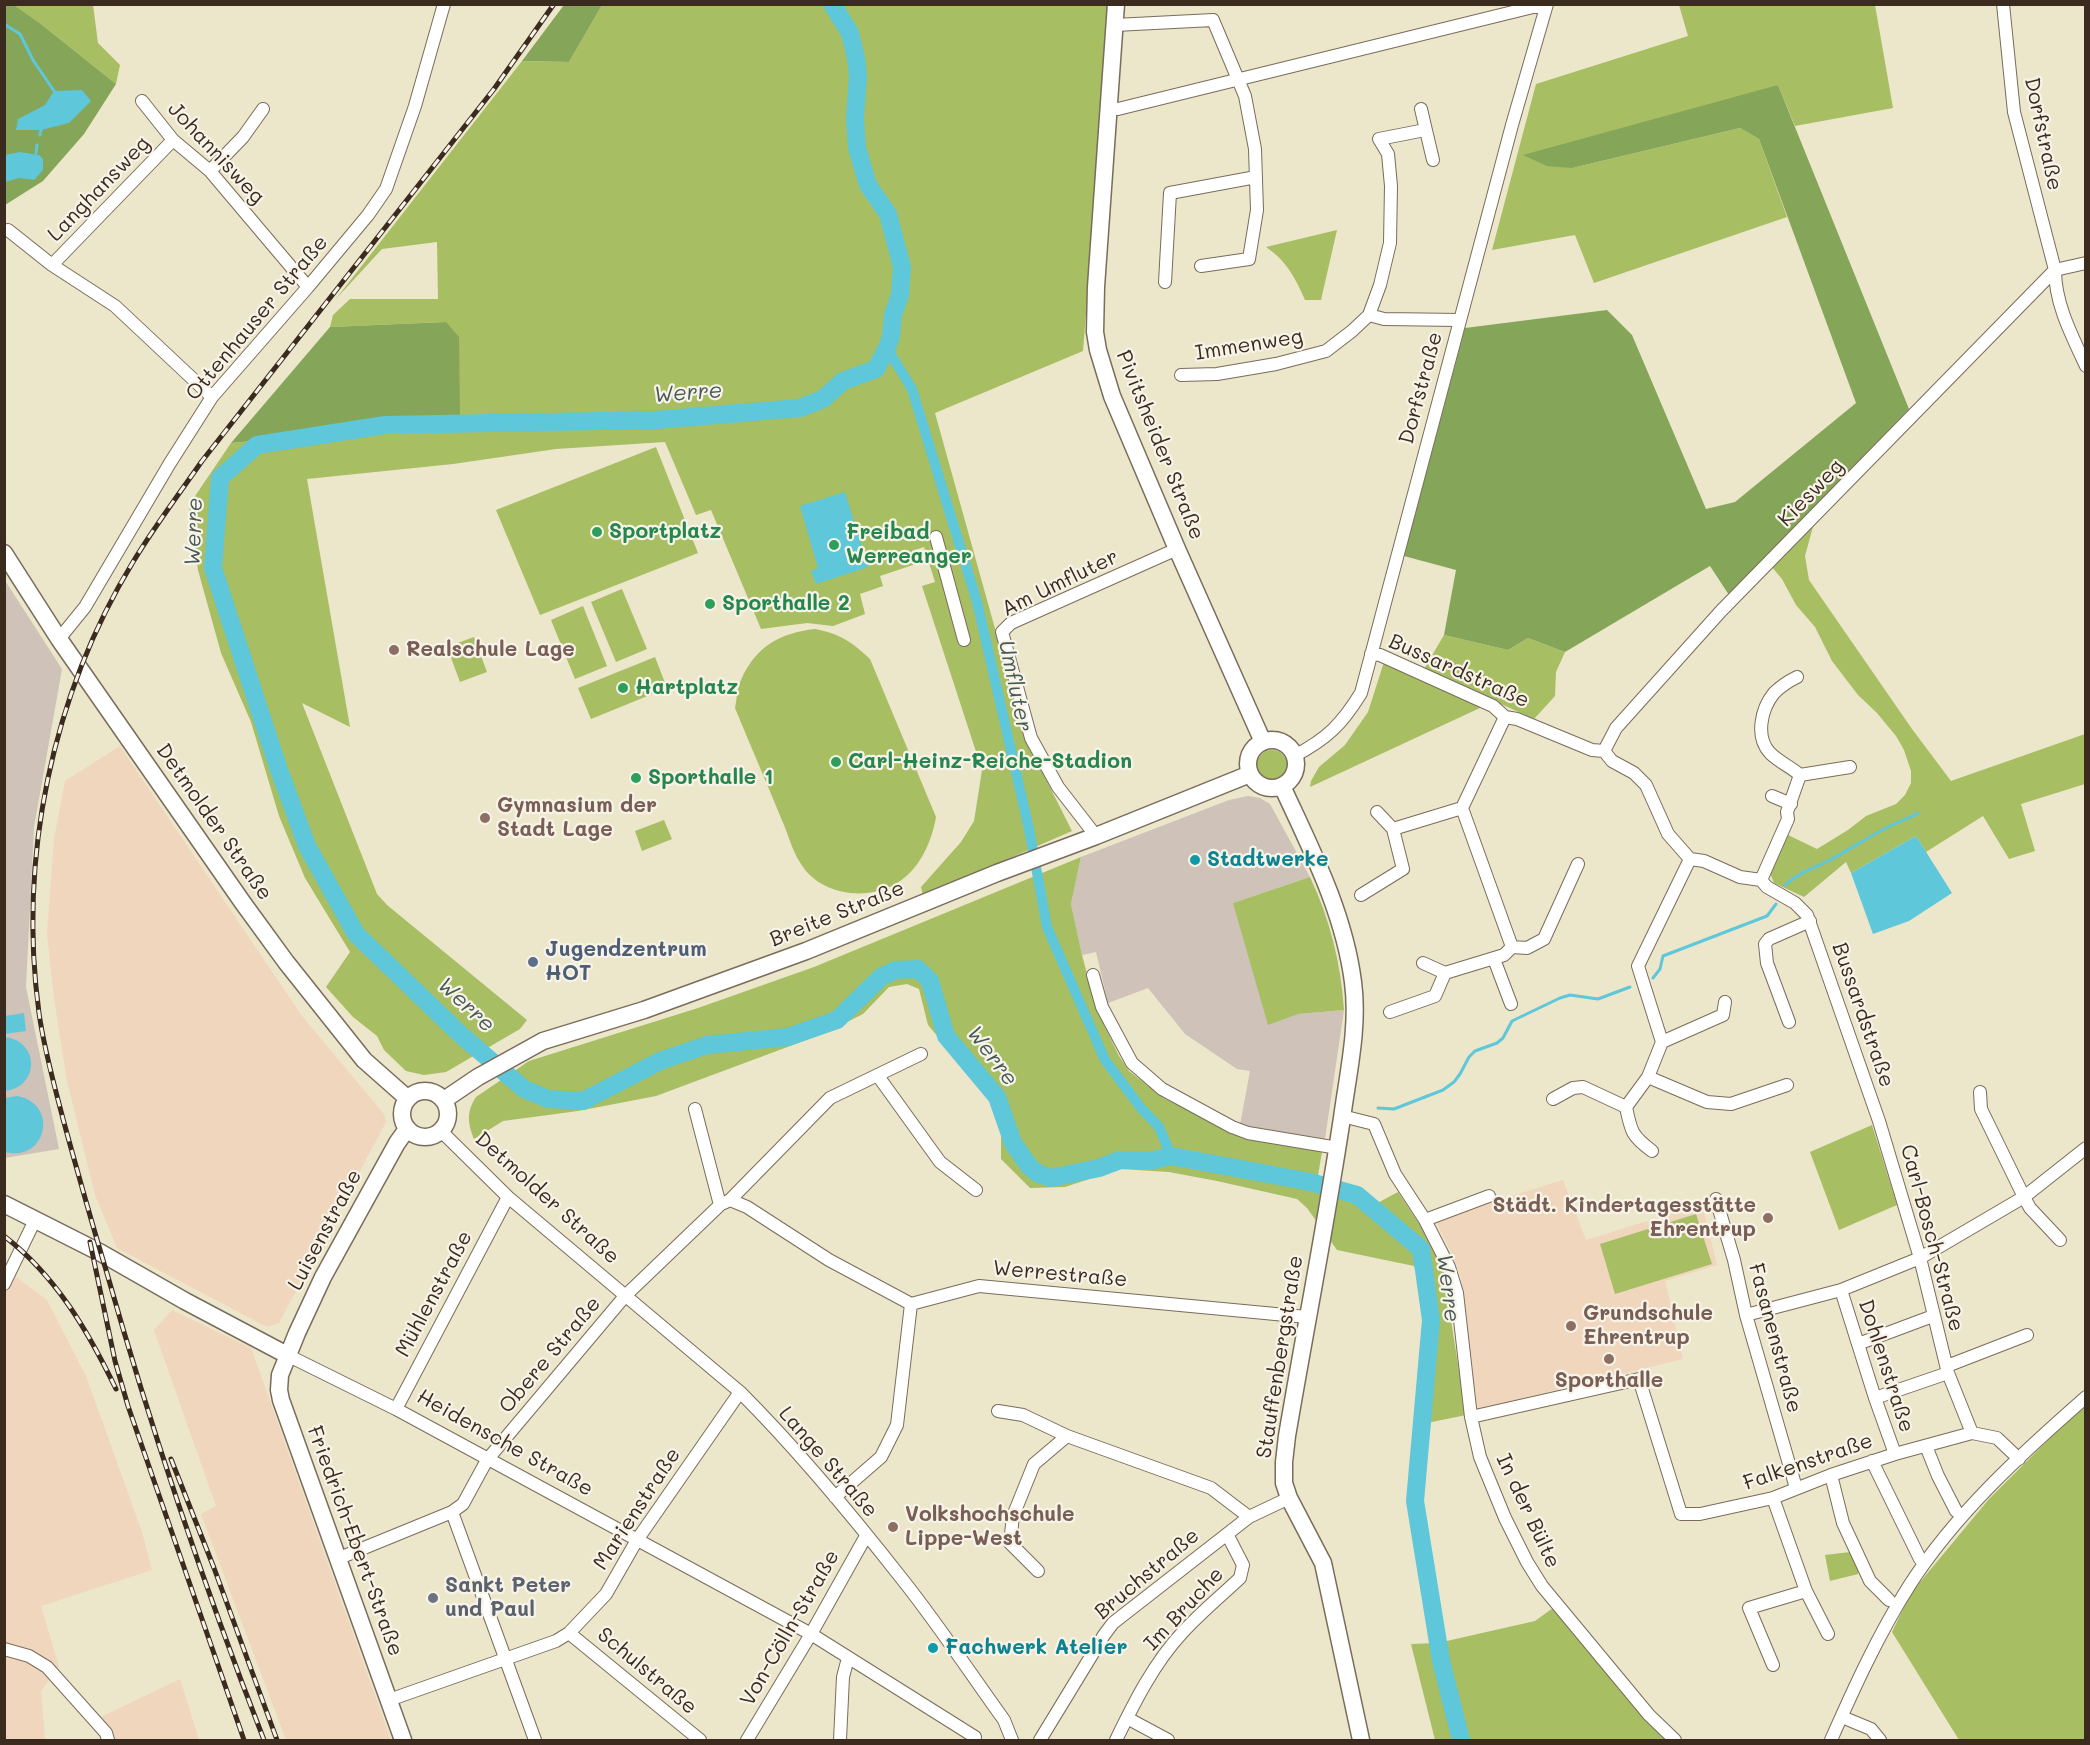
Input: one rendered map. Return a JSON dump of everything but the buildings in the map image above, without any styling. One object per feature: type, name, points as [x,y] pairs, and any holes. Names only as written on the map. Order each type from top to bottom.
[{"type":"main road","name":"Pivitsheider Straße","points":[[1116,4],[1096,287],[1095,332],[1100,359],[1112,396],[1177,549],[1263,742]]},
{"type":"main road","name":"Detmolder Straße","points":[[4,554],[59,639],[286,962],[364,1060],[407,1098]]},
{"type":"main road","points":[[1278,741],[1291,749],[1294,756],[1295,770],[1288,782],[1282,786],[1267,788],[1254,780],[1250,774],[1248,765],[1250,755],[1255,747],[1263,742],[1278,741]]},
{"type":"main road","name":"Breite Straße","points":[[444,1100],[478,1077],[543,1041],[644,1010],[806,951],[1250,774]]},
{"type":"main road","points":[[1282,786],[1332,897],[1346,944],[1353,983],[1355,1019],[1338,1148]]},
{"type":"main road","points":[[428,1090],[444,1100],[448,1113],[445,1126],[441,1131],[423,1137],[407,1129],[401,1114],[407,1098],[419,1091],[428,1090]]},
{"type":"main road","name":"Luisenstraße","points":[[287,1355],[323,1277],[407,1129]]},
{"type":"main road","name":"Stauffenbergstraße","points":[[1338,1148],[1307,1317],[1284,1462],[1284,1483],[1289,1498],[1323,1563],[1361,1740]]},
{"type":"main road","name":"Heidensche Straße","points":[[4,1204],[120,1263],[185,1301],[287,1355]]},
{"type":"main road","name":"Friedrich-Ebert-Straße","points":[[287,1355],[280,1375],[281,1400],[403,1740]]},
{"type":"street","name":"Ottenhauser Straße","points":[[59,639],[85,607],[212,397],[308,287],[368,215],[386,189],[415,106],[444,4]]},
{"type":"street","name":"Dorfstraße","points":[[2003,4],[2014,112],[2055,270],[2055,285],[2067,325],[2085,366]]},
{"type":"street","points":[[1108,108],[1118,109],[1533,7],[1547,6]]},
{"type":"street","name":"Dorfstraße","points":[[1294,756],[1320,741],[1346,717],[1361,693],[1512,125],[1547,6]]},
{"type":"street","points":[[1114,25],[1213,20],[1239,79],[1245,96],[1255,149],[1257,210],[1249,259],[1201,266]]},
{"type":"street","name":"Johannisweg","points":[[141,101],[173,140],[210,171],[308,287]]},
{"type":"street","points":[[210,171],[243,137],[263,109]]},
{"type":"street","points":[[1421,109],[1433,160]]},
{"type":"street","name":"Immenweg","points":[[1181,375],[1217,374],[1276,364],[1326,351],[1369,315],[1380,285],[1390,243],[1391,186],[1388,154],[1378,139],[1425,130]]},
{"type":"street","name":"Langhansweg","points":[[52,265],[173,140]]},
{"type":"street","points":[[1165,282],[1170,193],[1256,177]]},
{"type":"street","points":[[8,230],[52,265],[115,306],[212,397]]},
{"type":"street","points":[[2055,270],[2085,263]]},
{"type":"street","name":"Kiesweg","points":[[1604,751],[1616,728],[1721,611],[2055,270]]},
{"type":"street","points":[[1369,315],[1384,319],[1460,320]]},
{"type":"street","points":[[936,537],[964,640]]},
{"type":"street","name":"Am Umfluter","points":[[1096,836],[1058,787],[1031,738],[1002,632],[1011,623],[1177,549]]},
{"type":"street","name":"Bussardstraße","points":[[1371,654],[1380,655],[1493,706],[1505,717],[1517,719],[1592,750],[1604,751],[1612,761],[1634,773],[1646,785],[1668,834],[1690,859],[1704,861],[1740,877],[1761,880],[1767,888],[1796,903],[1810,921],[1879,1121]]},
{"type":"street","points":[[1797,677],[1773,694],[1763,715],[1761,733],[1769,752],[1800,775],[1850,767]]},
{"type":"street","points":[[1505,717],[1462,808],[1512,947]]},
{"type":"street","points":[[1761,880],[1788,819],[1787,812],[1800,775]]},
{"type":"street","points":[[1772,796],[1791,804]]},
{"type":"street","points":[[1393,829],[1462,808]]},
{"type":"street","points":[[1362,895],[1403,869],[1393,829],[1377,812]]},
{"type":"street","points":[[1652,1151],[1636,1139],[1630,1126],[1626,1107],[1648,1077],[1662,1042],[1638,966],[1690,859]]},
{"type":"street","points":[[1423,963],[1445,973],[1494,959],[1504,955],[1512,947],[1527,948],[1544,939],[1578,864]]},
{"type":"street","name":"Bussardstraße","points":[[1789,1022],[1767,963],[1765,944],[1769,939],[1810,921]]},
{"type":"street","points":[[1494,959],[1511,1004]]},
{"type":"street","points":[[1390,1012],[1435,996],[1445,973]]},
{"type":"street","points":[[1093,975],[1102,1007],[1132,1063],[1162,1089],[1232,1127],[1248,1133],[1338,1148]]},
{"type":"street","points":[[1662,1042],[1723,1015],[1725,1002]]},
{"type":"street","name":"Obere Straße","points":[[337,1559],[452,1512],[463,1504],[488,1460],[625,1296],[725,1202],[830,1098],[921,1054]]},
{"type":"street","points":[[878,1076],[940,1162],[976,1190]]},
{"type":"street","points":[[1648,1077],[1707,1102],[1731,1104],[1787,1085]]},
{"type":"street","points":[[1553,1099],[1573,1088],[1583,1087],[1626,1107]]},
{"type":"street","points":[[1980,1092],[1981,1109],[2024,1197],[2030,1208],[2060,1240]]},
{"type":"street","points":[[695,1109],[725,1202],[747,1207],[829,1260],[911,1304],[897,1425],[881,1457],[835,1497]]},
{"type":"street","name":"In der Bülte","points":[[1342,1118],[1374,1124],[1395,1174],[1425,1220],[1449,1267],[1457,1293],[1471,1417],[1480,1457],[1505,1518],[1527,1562],[1542,1586],[1649,1715],[1675,1740]]},
{"type":"street","name":"Carl-Bosch-Straße","points":[[1879,1121],[1920,1258],[1948,1370],[1972,1433]]},
{"type":"street","name":"Detmolder Straße","points":[[441,1131],[508,1197],[625,1296]]},
{"type":"street","points":[[1746,1315],[1841,1290],[1920,1258],[2024,1197],[2085,1148]]},
{"type":"street","points":[[1425,1220],[1489,1196]]},
{"type":"street","name":"Mühlenstraße","points":[[396,1409],[508,1197]]},
{"type":"street","name":"Fasanenstraße","points":[[1716,1198],[1734,1260],[1746,1315],[1796,1488]]},
{"type":"street","points":[[4,1284],[35,1220]]},
{"type":"street","name":"Werrestraße","points":[[911,1304],[980,1286],[1307,1317]]},
{"type":"street","name":"Dohlenstraße","points":[[1841,1290],[1895,1454]]},
{"type":"street","name":"Lange Straße","points":[[625,1296],[740,1392],[835,1497],[902,1579],[1004,1720],[1012,1740]]},
{"type":"street","points":[[1858,1344],[1933,1316]]},
{"type":"street","name":"Carl-Bosch-Straße","points":[[1948,1370],[2027,1335]]},
{"type":"street","name":"Heidensche Straße","points":[[287,1355],[396,1409],[812,1634],[975,1737]]},
{"type":"street","points":[[1875,1398],[1948,1370]]},
{"type":"street","name":"Falkenstraße","points":[[1471,1417],[1639,1379],[1681,1514],[1700,1514],[1773,1498],[1872,1461],[1972,1433]]},
{"type":"street","name":"Marienstraße","points":[[389,1700],[556,1641],[569,1632],[606,1594],[637,1540],[740,1392]]},
{"type":"street","points":[[1831,1740],[1869,1657],[1910,1585],[1972,1506],[2085,1397]]},
{"type":"street","points":[[998,1411],[1023,1415],[1067,1436],[1211,1488],[1249,1517]]},
{"type":"street","points":[[1972,1433],[1997,1438],[2019,1459]]},
{"type":"street","points":[[1038,1571],[1010,1543],[1013,1516],[1034,1464],[1067,1436]]},
{"type":"street","points":[[1926,1446],[1956,1511]]},
{"type":"street","points":[[1872,1461],[1920,1558]]},
{"type":"street","points":[[1831,1475],[1843,1522],[1870,1581],[1889,1600]]},
{"type":"street","name":"Bruchstraße","points":[[1040,1740],[1113,1623],[1249,1517],[1289,1498]]},
{"type":"street","points":[[1773,1498],[1806,1591],[1828,1634]]},
{"type":"street","points":[[452,1512],[535,1740]]},
{"type":"street","name":"Im Bruche","points":[[1116,1740],[1159,1662],[1176,1640],[1240,1578],[1243,1565],[1227,1534]]},
{"type":"street","name":"Von-Cölln-Straße","points":[[747,1740],[812,1634],[866,1536]]},
{"type":"street","points":[[1773,1665],[1749,1608],[1806,1591]]},
{"type":"street","name":"Schulstraße","points":[[569,1632],[700,1740]]},
{"type":"street","points":[[4,1649],[29,1656],[47,1667],[106,1733],[108,1740]]},
{"type":"street","points":[[840,1740],[843,1677],[848,1658]]},
{"type":"street","points":[[1842,1717],[1871,1729],[1880,1740]]},
{"type":"street","points":[[1127,1718],[1168,1740]]},
{"type":"shaded area","points":[[4,579],[62,669],[34,827],[26,987],[59,1149],[5,1158]]},
{"type":"shaded area","points":[[120,746],[302,1016],[384,1114],[386,1122],[279,1323],[267,1327],[117,1248],[95,1195],[67,1081],[54,999],[47,934],[54,839],[65,781]]},
{"type":"shaded area","points":[[1248,796],[1260,798],[1270,804],[1310,877],[1233,903],[1298,1014],[1344,1010],[1325,1139],[1240,1125],[1250,1071],[1237,1069],[1185,1034],[1148,988],[1108,1003],[1096,952],[1082,955],[1071,904],[1081,857],[1229,800]]},
{"type":"shaded area","name":"Grundschule Ehrentrup","points":[[1563,1180],[1586,1240],[1702,1204],[1717,1265],[1665,1281],[1683,1359],[1475,1410],[1461,1278],[1435,1220]]},
{"type":"shaded area","points":[[4,1268],[47,1300],[86,1376],[142,1532],[152,1570],[41,1606],[59,1667],[41,1691],[45,1740],[5,1740]]},
{"type":"shaded area","points":[[172,1310],[251,1348],[391,1740],[286,1740],[201,1514],[216,1506],[154,1330]]},
{"type":"shaded area","points":[[180,1679],[199,1740],[113,1740],[101,1717]]},
{"type":"green space","points":[[12,4],[41,24],[116,84],[84,134],[43,181],[5,205],[4,5]]},
{"type":"green space","points":[[12,5],[93,5],[98,43],[120,65],[116,84],[41,24]]},
{"type":"green space","points":[[564,5],[602,5],[569,62],[522,61]]},
{"type":"green space","points":[[602,5],[1111,5],[1083,351],[935,413],[1026,740],[1072,831],[923,896],[921,887],[961,842],[974,821],[982,770],[922,586],[935,582],[924,547],[912,551],[916,564],[880,576],[883,586],[860,594],[865,614],[833,626],[807,623],[761,629],[711,510],[696,515],[665,442],[556,449],[453,464],[307,479],[350,727],[302,703],[377,894],[387,905],[527,1020],[520,1029],[446,1072],[424,1075],[406,1071],[384,1050],[377,1036],[353,1017],[326,987],[350,952],[305,878],[279,816],[251,722],[221,653],[198,570],[189,505],[231,443],[383,429],[419,421],[460,418],[446,322],[330,327],[333,315],[350,299],[438,299],[437,242],[382,249],[335,300],[522,61],[569,62]]},
{"type":"green space","points":[[1679,5],[1875,5],[1893,108],[1795,126],[1778,85],[1572,168],[1740,128],[1759,139],[1787,217],[1594,283],[1575,235],[1492,250],[1536,84],[1688,36]]},
{"type":"green space","points":[[1778,85],[1909,409],[1729,595],[1710,566],[1565,652],[1528,638],[1508,650],[1444,635],[1456,570],[1404,556],[1465,328],[1607,310],[1632,335],[1706,509],[1735,502],[1856,403],[1759,139],[1740,128],[1572,168],[1547,166],[1523,155]]},
{"type":"green space","points":[[1337,230],[1321,300],[1305,300],[1290,270],[1266,247]]},
{"type":"green space","points":[[446,322],[459,337],[460,418],[419,421],[383,429],[231,443],[330,327]]},
{"type":"green space","name":"Sportplatz","points":[[656,447],[698,553],[540,615],[496,510]]},
{"type":"green space","points":[[1814,523],[1805,556],[1809,580],[1912,729],[1951,781],[2085,734],[2085,784],[2021,804],[2035,851],[2009,859],[1983,816],[1926,852],[1916,836],[1851,873],[1846,862],[1804,897],[1774,883],[1770,873],[1786,834],[1817,849],[1866,816],[1896,804],[1905,795],[1911,783],[1911,771],[1904,750],[1896,736],[1858,695],[1832,661],[1815,627],[1796,605],[1782,579],[1771,566]]},
{"type":"green space","name":"Hartplatz","points":[[622,589],[647,649],[616,662],[591,602]]},
{"type":"green space","name":"Hartplatz","points":[[583,606],[607,666],[575,679],[551,620]]},
{"type":"green space","name":"Carl-Heinz-Reiche-Stadion","points":[[815,629],[845,639],[870,659],[936,817],[926,849],[914,868],[897,883],[876,892],[840,891],[828,887],[808,874],[793,848],[735,708],[741,680],[754,658],[762,650],[780,638]]},
{"type":"green space","points":[[1444,635],[1508,650],[1528,638],[1565,652],[1556,672],[1555,696],[1534,719],[1424,669]]},
{"type":"green space","points":[[474,637],[487,672],[460,682],[447,647]]},
{"type":"green space","name":"Hartplatz","points":[[655,657],[667,688],[591,719],[578,688]]},
{"type":"green space","points":[[1384,662],[1482,707],[1310,787],[1319,767],[1345,745],[1368,712]]},
{"type":"green space","points":[[1272,750],[1283,754],[1287,765],[1283,776],[1272,780],[1261,776],[1257,765],[1261,754]]},
{"type":"green space","points":[[664,820],[672,839],[642,851],[635,831]]},
{"type":"green space","points":[[1081,857],[1071,904],[1082,955],[1096,1008],[1119,1056],[1129,1071],[1165,1099],[1248,1138],[1322,1152],[1316,1187],[1356,1195],[1370,1207],[1398,1192],[1441,1257],[1466,1415],[1422,1424],[1430,1320],[1414,1266],[1337,1250],[1307,1208],[1297,1199],[1169,1172],[1120,1169],[1065,1187],[1030,1188],[1001,1159],[1001,1134],[990,1098],[928,1025],[919,989],[907,984],[889,987],[863,1014],[825,1033],[656,1096],[578,1111],[503,1121],[474,1139],[469,1118],[476,1097],[529,1061],[698,1008],[814,967]]},
{"type":"green space","points":[[1310,877],[1333,942],[1344,1010],[1298,1014],[1268,1025],[1233,903]]},
{"type":"green space","points":[[1872,1125],[1897,1205],[1839,1230],[1810,1152]]},
{"type":"green space","points":[[1696,1214],[1712,1264],[1615,1294],[1600,1244]]},
{"type":"green space","points":[[2085,1406],[2085,1740],[1959,1740],[1892,1632],[1911,1593],[1989,1499]]},
{"type":"green space","points":[[1850,1552],[1859,1568],[1858,1574],[1830,1581],[1825,1555]]},
{"type":"green space","points":[[1553,1608],[1667,1740],[1435,1740],[1411,1644],[1438,1643],[1535,1621]]},
{"type":"water","points":[[82,90],[91,101],[69,123],[41,130],[16,130],[18,119],[45,105],[54,91]]},
{"type":"water","points":[[20,152],[39,155],[43,159],[43,170],[34,180],[19,178],[5,182],[5,155]]},
{"type":"water","points":[[845,492],[868,567],[816,584],[811,571],[818,568],[800,506]]},
{"type":"water","points":[[1916,836],[1952,893],[1909,921],[1873,934],[1851,873]]},
{"type":"water","points":[[24,1013],[26,1031],[5,1034],[5,1016]]},
{"type":"water","points":[[5,1037],[16,1040],[25,1047],[30,1055],[31,1064],[24,1082],[16,1088],[4,1091]]},
{"type":"water","points":[[17,1096],[31,1101],[39,1110],[43,1120],[42,1131],[38,1141],[30,1149],[19,1153],[5,1152],[5,1098]]},
{"type":"waterway","name":"Werre","points":[[832,4],[850,33],[856,58],[858,75],[855,118],[857,148],[868,185],[888,214],[902,267],[900,295],[893,315],[891,336],[876,369],[843,381],[823,399],[800,408],[656,420],[385,425],[257,445],[220,478],[213,568],[278,767],[307,846],[356,934],[461,1035],[524,1089],[548,1099],[583,1101],[660,1061],[707,1045],[788,1037],[837,1020],[881,977],[896,970],[918,969],[930,981],[946,1036],[997,1097],[1013,1143],[1029,1166],[1037,1173],[1051,1178],[1099,1168],[1120,1160],[1154,1160],[1171,1156],[1310,1182],[1357,1195],[1421,1249],[1431,1320],[1415,1501],[1441,1661],[1461,1740]]},
{"type":"waterway","points":[[4,24],[20,34],[33,60],[54,91]]},
{"type":"waterway","points":[[40,135],[41,130]]},
{"type":"waterway","points":[[36,153],[37,145]]},
{"type":"waterway","name":"Umfluter","points":[[887,348],[912,389],[977,602],[1029,829],[1047,927],[1105,1060],[1141,1108],[1159,1127],[1171,1156]]},
{"type":"waterway","points":[[1785,885],[1884,829],[1918,813]]},
{"type":"waterway","points":[[1653,978],[1660,969],[1663,956],[1767,916],[1776,904]]},
{"type":"waterway","points":[[1378,1108],[1394,1109],[1443,1090],[1454,1082],[1475,1051],[1497,1043],[1503,1038],[1512,1021],[1570,995],[1598,999],[1630,987]]},
{"type":"railway","points":[[264,1740],[220,1624],[160,1448],[89,1214],[46,1053],[39,1013],[34,955],[33,896],[38,837],[48,779],[62,722],[81,667],[105,613],[149,536],[202,461],[494,89],[554,4]]},
{"type":"railway","points":[[4,1236],[40,1269],[69,1306],[94,1346],[116,1389]]},
{"type":"railway","points":[[90,1242],[115,1361],[128,1406],[244,1740]]},
{"type":"railway","points":[[171,1459],[277,1740]]},
{"type":"place","name":"Sportplatz","points":[[597,532]]},
{"type":"place","name":"Freibad Werreanger","points":[[834,545]]},
{"type":"place","name":"Sporthalle 2","points":[[710,604]]},
{"type":"place","name":"Realschule Lage","points":[[394,650]]},
{"type":"place","name":"Hartplatz","points":[[623,688]]},
{"type":"place","name":"Carl-Heinz-Reiche-Stadion","points":[[836,762]]},
{"type":"place","name":"Sporthalle 1","points":[[636,778]]},
{"type":"place","name":"Gymnasium der Stadt Lage","points":[[485,818]]},
{"type":"place","name":"Stadtwerke","points":[[1195,860]]},
{"type":"place","name":"Jugendzentrum HOT","points":[[533,962]]},
{"type":"place","name":"Städt. Kindertagesstätte Ehrentrup","points":[[1768,1218]]},
{"type":"place","name":"Grundschule Ehrentrup","points":[[1571,1326]]},
{"type":"place","name":"Sporthalle","points":[[1609,1359]]},
{"type":"place","name":"Volkshochschule Lippe-West","points":[[893,1527]]},
{"type":"place","name":"Sankt Peter und Paul","points":[[433,1598]]},
{"type":"place","name":"Fachwerk Atelier","points":[[933,1648]]}]
